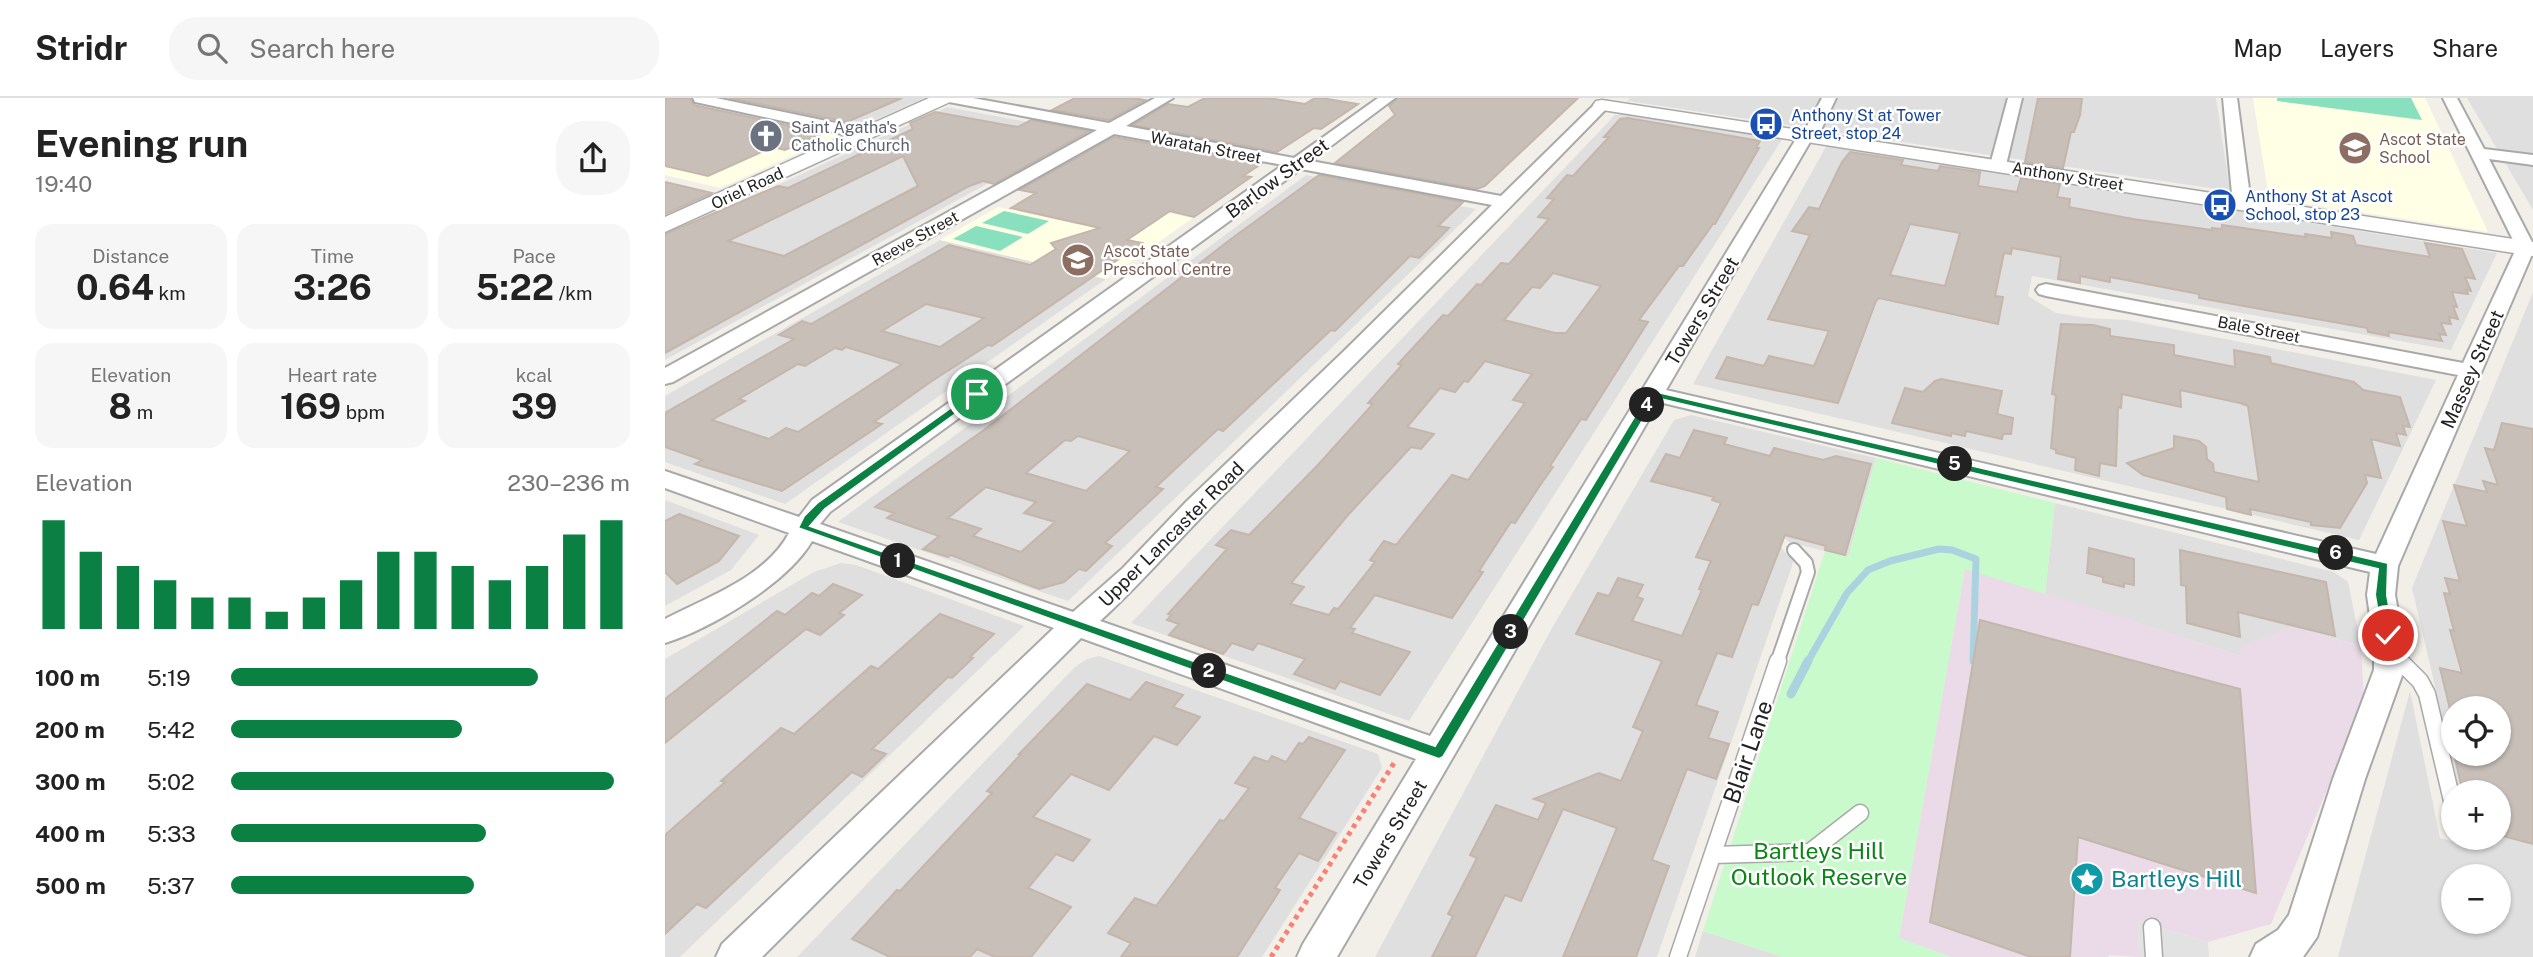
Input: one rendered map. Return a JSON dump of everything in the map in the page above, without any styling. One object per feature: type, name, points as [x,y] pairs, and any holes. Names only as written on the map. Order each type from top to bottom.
[{"type":"street","name":"Waratah Street","points":[[947,98],[1505,202]]},
{"type":"street","name":"Oriel Road","points":[[665,226],[947,98]]},
{"type":"street","name":"Reeve Street","points":[[665,377],[1166,98]]},
{"type":"street","name":"Barlow Street","points":[[665,632],[772,569],[791,552],[808,519],[821,506],[1388,98]]},
{"type":"street","name":"Towers Street","points":[[1316,957],[1829,98]]},
{"type":"street","points":[[1998,165],[2015,98]]},
{"type":"street","points":[[2230,98],[2242,204]]},
{"type":"street","points":[[2450,98],[2529,248]]},
{"type":"street","points":[[700,99],[865,134]]},
{"type":"street","name":"Anthony Street","points":[[1605,101],[2529,248]]},
{"type":"street","name":"Upper Lancaster Road","points":[[735,957],[1048,650],[1133,575],[1195,508],[1350,358],[1605,101]]},
{"type":"street","points":[[2478,153],[2533,160]]},
{"type":"street","name":"Massey Street","points":[[2269,957],[2296,938],[2308,912],[2349,779],[2385,686],[2389,650],[2381,595],[2384,566],[2529,248]]},
{"type":"street","name":"Bale Street","points":[[2046,290],[2407,356],[2471,371]]},
{"type":"street","points":[[1653,394],[2384,566]]},
{"type":"street","points":[[665,479],[1439,753]]},
{"type":"lane","name":"Blair Lane","points":[[1678,957],[1808,572],[1806,563],[1794,550]]},
{"type":"lane","points":[[2389,650],[2420,681],[2427,694],[2447,780]]},
{"type":"lane","points":[[1713,855],[1810,852],[1860,813]]},
{"type":"lane","points":[[2152,927],[2154,957]]},
{"type":"path","points":[[1271,957],[1398,757]]},
{"type":"shaded area","points":[[665,98],[691,98],[687,100],[844,133],[720,188],[665,175]]},
{"type":"shaded area","points":[[760,98],[924,98],[857,128],[744,105]]},
{"type":"shaded area","points":[[1630,98],[2216,98],[2230,191],[1627,101]]},
{"type":"shaded area","name":"Ascot State School","points":[[2253,98],[2425,98],[2488,232],[2269,198]]},
{"type":"shaded area","points":[[2467,98],[2533,98],[2533,210]]},
{"type":"shaded area","points":[[947,107],[1082,132],[665,360],[665,237]]},
{"type":"shaded area","points":[[1627,113],[1783,138],[1409,721],[1131,623],[1615,115]]},
{"type":"shaded area","points":[[1827,145],[2497,253],[2451,350],[2032,276],[2028,296],[2056,313],[2127,320],[2436,380],[2359,540],[1693,384]]},
{"type":"shaded area","points":[[1306,175],[1476,209],[1068,601],[838,522]]},
{"type":"shaded area","name":"Ascot State Preschool Centre","points":[[1112,202],[1193,218],[1106,279],[940,240],[998,207],[1077,224]]},
{"type":"shaded area","points":[[940,240],[1106,279],[785,504],[665,462],[665,396]]},
{"type":"shaded area","points":[[2533,292],[2533,957],[2338,957],[2410,691],[2441,838],[2441,850],[2511,850],[2511,780],[2457,780],[2454,766],[2511,766],[2511,696],[2441,696],[2441,712],[2412,588]]},
{"type":"shaded area","points":[[1691,415],[1876,458],[1848,557],[1789,542],[1784,537],[1775,541],[1793,561],[1792,566],[1657,957],[1375,957],[1552,628],[1674,420]]},
{"type":"shaded area","points":[[665,500],[759,535],[731,570],[665,606]]},
{"type":"shaded area","points":[[2055,503],[2334,572],[2348,582],[2361,646],[2291,627],[2241,656],[2045,594]]},
{"type":"shaded area","points":[[841,563],[856,565],[1024,626],[680,957],[665,957],[665,659],[814,572]]},
{"type":"shaded area","points":[[1965,568],[2241,656],[2241,646],[2291,627],[2361,646],[2364,701],[2271,924],[2208,942],[2138,921],[2139,957],[1951,957],[1899,938]]},
{"type":"shaded area","points":[[1099,656],[1378,754],[1382,768],[1262,957],[797,957],[1075,667],[1087,659]]},
{"type":"shaded area","points":[[2138,921],[2208,942],[2209,957],[2139,957]]},
{"type":"shaded area","points":[[1703,931],[1783,957],[1695,957]]},
{"type":"green space","points":[[2277,98],[2411,98],[2422,120],[2277,101]]},
{"type":"green space","points":[[1004,211],[1049,221],[1028,234],[982,223]]},
{"type":"green space","points":[[976,226],[1023,237],[1000,251],[953,239]]},
{"type":"green space","name":"Bartleys Hill Outlook Reserve","points":[[1876,458],[2055,503],[2045,594],[1965,569],[1899,938],[1951,957],[1783,957],[1703,931],[1825,551],[1848,557]]},
{"type":"building","points":[[665,98],[690,98],[694,105],[824,133],[785,150],[773,147],[708,176],[665,166]]},
{"type":"building","points":[[729,98],[902,98],[847,122]]},
{"type":"building","points":[[1075,98],[1145,100],[1109,120],[1052,110]]},
{"type":"building","points":[[1205,98],[1268,98],[1305,104],[1315,98],[1321,98],[1358,104],[1321,129],[1314,128],[1277,152],[1133,125],[1168,104],[1188,107]]},
{"type":"building","points":[[1398,98],[1578,98],[1485,186],[1477,189],[1335,163],[1395,115],[1389,106]]},
{"type":"building","points":[[2038,98],[2082,98],[2080,115],[2074,132],[2071,132],[2063,168],[2025,162]]},
{"type":"building","points":[[935,112],[1018,127],[1031,120],[1089,131],[994,184],[983,181],[967,187],[665,353],[665,234],[778,186],[788,188],[913,129],[910,123]],"holes":[[[903,156],[918,186],[784,256],[728,241]]]},
{"type":"building","points":[[1628,118],[1760,141],[1756,148],[1759,148],[1715,224],[1683,266],[1679,266],[1639,320],[1648,322],[1586,420],[1581,419],[1515,523],[1511,522],[1479,571],[1483,572],[1452,618],[1375,595],[1350,628],[1355,629],[1352,633],[1410,652],[1380,695],[1340,681],[1335,689],[1294,674],[1305,659],[1258,643],[1253,650],[1232,643],[1223,654],[1169,635],[1179,624],[1167,620],[1171,615],[1168,614],[1227,549],[1216,545],[1231,530],[1249,535],[1373,404],[1368,403],[1402,365],[1398,364],[1443,315],[1448,316],[1477,284],[1481,285],[1501,263],[1509,264],[1549,219],[1538,217],[1554,199],[1547,198],[1567,175],[1573,176],[1609,137],[1604,137],[1620,119]],"holes":[[[1553,273],[1601,286],[1566,333],[1555,333],[1504,320],[1532,287],[1540,288]],[[1485,361],[1532,374],[1513,400],[1525,403],[1468,480],[1452,475],[1396,545],[1384,541],[1370,560],[1375,562],[1338,609],[1334,608],[1329,615],[1290,604],[1304,587],[1291,583],[1348,515],[1411,447],[1421,449],[1434,434],[1407,427],[1440,388],[1455,392],[1464,381],[1468,382]]]},
{"type":"building","points":[[1114,137],[1261,164],[1243,176],[1251,177],[1194,217],[1170,211],[1127,240],[1142,243],[992,346],[988,345],[932,381],[874,422],[882,424],[782,491],[695,464],[702,460],[665,447],[665,413],[794,339],[779,335],[802,321],[811,324],[949,245],[1030,265],[1056,249],[1051,243],[1100,228],[1011,208],[1036,193],[1020,190]],"holes":[[[926,304],[984,318],[940,347],[882,331]],[[846,347],[902,364],[798,432],[786,428],[769,439],[712,420],[745,401],[739,399],[798,364],[805,366],[835,348],[842,350]]]},
{"type":"building","points":[[1850,152],[1903,160],[1901,165],[1938,171],[1940,166],[1980,172],[1978,186],[2017,192],[2021,178],[2060,184],[2057,197],[2070,199],[2069,207],[2133,219],[2212,230],[2222,229],[2222,225],[2306,237],[2305,234],[2332,238],[2331,232],[2353,236],[2356,245],[2430,257],[2425,243],[2462,249],[2475,279],[2465,277],[2471,291],[2466,290],[2468,294],[2452,292],[2458,319],[2449,317],[2451,324],[2441,323],[2446,335],[2439,334],[2442,341],[2388,332],[2389,336],[2368,332],[2367,328],[2199,298],[2199,294],[2110,277],[2110,282],[2080,276],[2080,283],[2058,279],[2061,257],[2012,248],[2011,254],[2004,253],[1995,296],[2003,297],[1998,324],[1879,298],[1838,403],[1716,378],[1727,357],[1764,366],[1769,356],[1814,366],[1829,331],[1768,319],[1810,235],[1792,231],[1809,207],[1819,209],[1842,162]],"holes":[[[1910,224],[1960,233],[1945,286],[1890,275]]]},
{"type":"building","points":[[1319,175],[1463,202],[1438,226],[1449,228],[1419,258],[1410,256],[1335,331],[1331,330],[1223,431],[1218,429],[1156,487],[1163,489],[1105,543],[1112,546],[1086,571],[1079,569],[1064,582],[1039,589],[951,555],[948,557],[923,549],[939,536],[887,518],[894,513],[875,507],[984,430],[1231,239]],"holes":[[[1078,436],[1130,451],[1086,491],[1026,473],[1065,440],[1071,441]],[[986,487],[1036,502],[1024,513],[1055,522],[1021,552],[973,536],[981,529],[948,518]]]},
{"type":"building","points":[[665,182],[712,193],[665,214]]},
{"type":"building","points":[[2061,324],[2093,325],[2110,329],[2110,336],[2174,345],[2174,355],[2235,367],[2234,350],[2270,357],[2271,363],[2354,382],[2363,390],[2400,397],[2410,427],[2403,426],[2406,435],[2396,433],[2400,446],[2371,439],[2381,478],[2365,475],[2367,483],[2340,528],[2311,525],[2311,522],[2250,509],[2251,515],[2227,509],[2226,497],[2143,475],[2127,463],[2174,448],[2174,436],[2199,441],[2206,447],[2207,459],[2213,464],[2214,472],[2259,482],[2248,406],[2240,403],[2180,390],[2181,407],[2122,394],[2121,408],[2118,407],[2116,466],[2100,463],[2099,476],[2075,470],[2076,458],[2056,453],[2056,450],[2051,448],[2056,395],[2052,394]]},
{"type":"building","points":[[1941,379],[2002,391],[1997,414],[2013,418],[2011,434],[2003,434],[2002,439],[1966,431],[1965,436],[1951,433],[1951,436],[1892,423],[1905,388],[1923,392]]},
{"type":"building","points":[[2502,423],[2533,429],[2533,844],[2511,838],[2511,780],[2460,780],[2457,766],[2511,766],[2511,696],[2447,696],[2440,668],[2462,673],[2450,630],[2454,631],[2444,593],[2450,594],[2445,578],[2460,581],[2443,521],[2467,526],[2454,485],[2487,492],[2483,481],[2498,485],[2485,448],[2494,450]]},
{"type":"building","points":[[1694,430],[1727,438],[1724,444],[1770,456],[1774,448],[1823,460],[1836,456],[1871,464],[1845,555],[1825,550],[1826,546],[1785,535],[1758,605],[1752,604],[1732,657],[1717,653],[1696,705],[1718,712],[1708,738],[1729,744],[1716,779],[1687,769],[1652,860],[1669,866],[1636,957],[1563,957],[1617,828],[1563,809],[1521,901],[1505,895],[1475,957],[1432,957],[1453,916],[1448,914],[1477,858],[1470,855],[1496,805],[1538,820],[1546,803],[1534,799],[1599,773],[1621,781],[1643,731],[1633,727],[1662,661],[1576,634],[1598,593],[1609,596],[1618,578],[1643,585],[1637,597],[1643,599],[1632,621],[1682,636],[1711,561],[1696,557],[1721,503],[1712,500],[1714,497],[1651,481],[1666,454],[1680,458]]},
{"type":"building","points":[[679,514],[739,536],[719,561],[677,584],[665,572],[665,521]]},
{"type":"building","points":[[2089,548],[2134,559],[2134,585],[2124,583],[2124,587],[2103,582],[2103,577],[2087,573]]},
{"type":"building","points":[[2180,550],[2326,582],[2335,636],[2238,612],[2240,637],[2187,623],[2186,586],[2181,585]]},
{"type":"building","points":[[833,584],[862,595],[839,613],[844,615],[820,635],[806,629],[665,743],[665,699],[777,611],[785,615],[812,593],[819,596]]},
{"type":"building","points":[[940,614],[994,634],[952,678],[948,677],[872,749],[886,754],[862,777],[852,772],[706,908],[697,904],[665,934],[665,835],[781,728],[794,734],[871,666],[878,669]]},
{"type":"building","points":[[1980,620],[2240,689],[2256,893],[2078,837],[2070,957],[2031,957],[1930,922]]},
{"type":"building","points":[[1146,682],[1183,695],[1173,707],[1200,717],[1177,745],[1154,736],[1109,790],[1071,774],[1033,817],[1090,840],[1073,861],[1056,854],[1028,888],[1071,907],[1031,957],[995,957],[977,949],[970,957],[890,957],[852,939],[992,793],[987,791],[1087,684],[1130,700]]},
{"type":"building","points":[[1309,737],[1345,750],[1299,818],[1336,833],[1318,861],[1299,853],[1275,888],[1280,890],[1237,957],[1121,957],[1131,943],[1108,933],[1135,898],[1156,906],[1220,820],[1224,821],[1249,788],[1235,783],[1254,757],[1268,762],[1272,756],[1286,762],[1299,743],[1303,744]]},
{"type":"waterway","points":[[1807,663],[1847,593],[1868,570],[1890,561],[1939,549],[1952,550],[1976,559],[1973,661]]},
{"type":"waterway","points":[[1791,694],[1808,661]]},
{"type":"place","name":"Anthony St at Tower Street, stop 24","points":[[1766,124]]},
{"type":"place","name":"Saint Agatha's Catholic Church","points":[[766,136]]},
{"type":"place","name":"Ascot State School","points":[[2355,148]]},
{"type":"place","name":"Anthony St at Ascot School, stop 23","points":[[2220,205]]},
{"type":"place","name":"Ascot State Preschool Centre","points":[[1078,260]]},
{"type":"place","name":"Bartleys Hill","points":[[2087,879]]},
{"type":"route","points":[[977,394],[821,506],[808,519],[804,528],[1439,753],[1653,394],[2384,566],[2381,595],[2388,635]]}]
